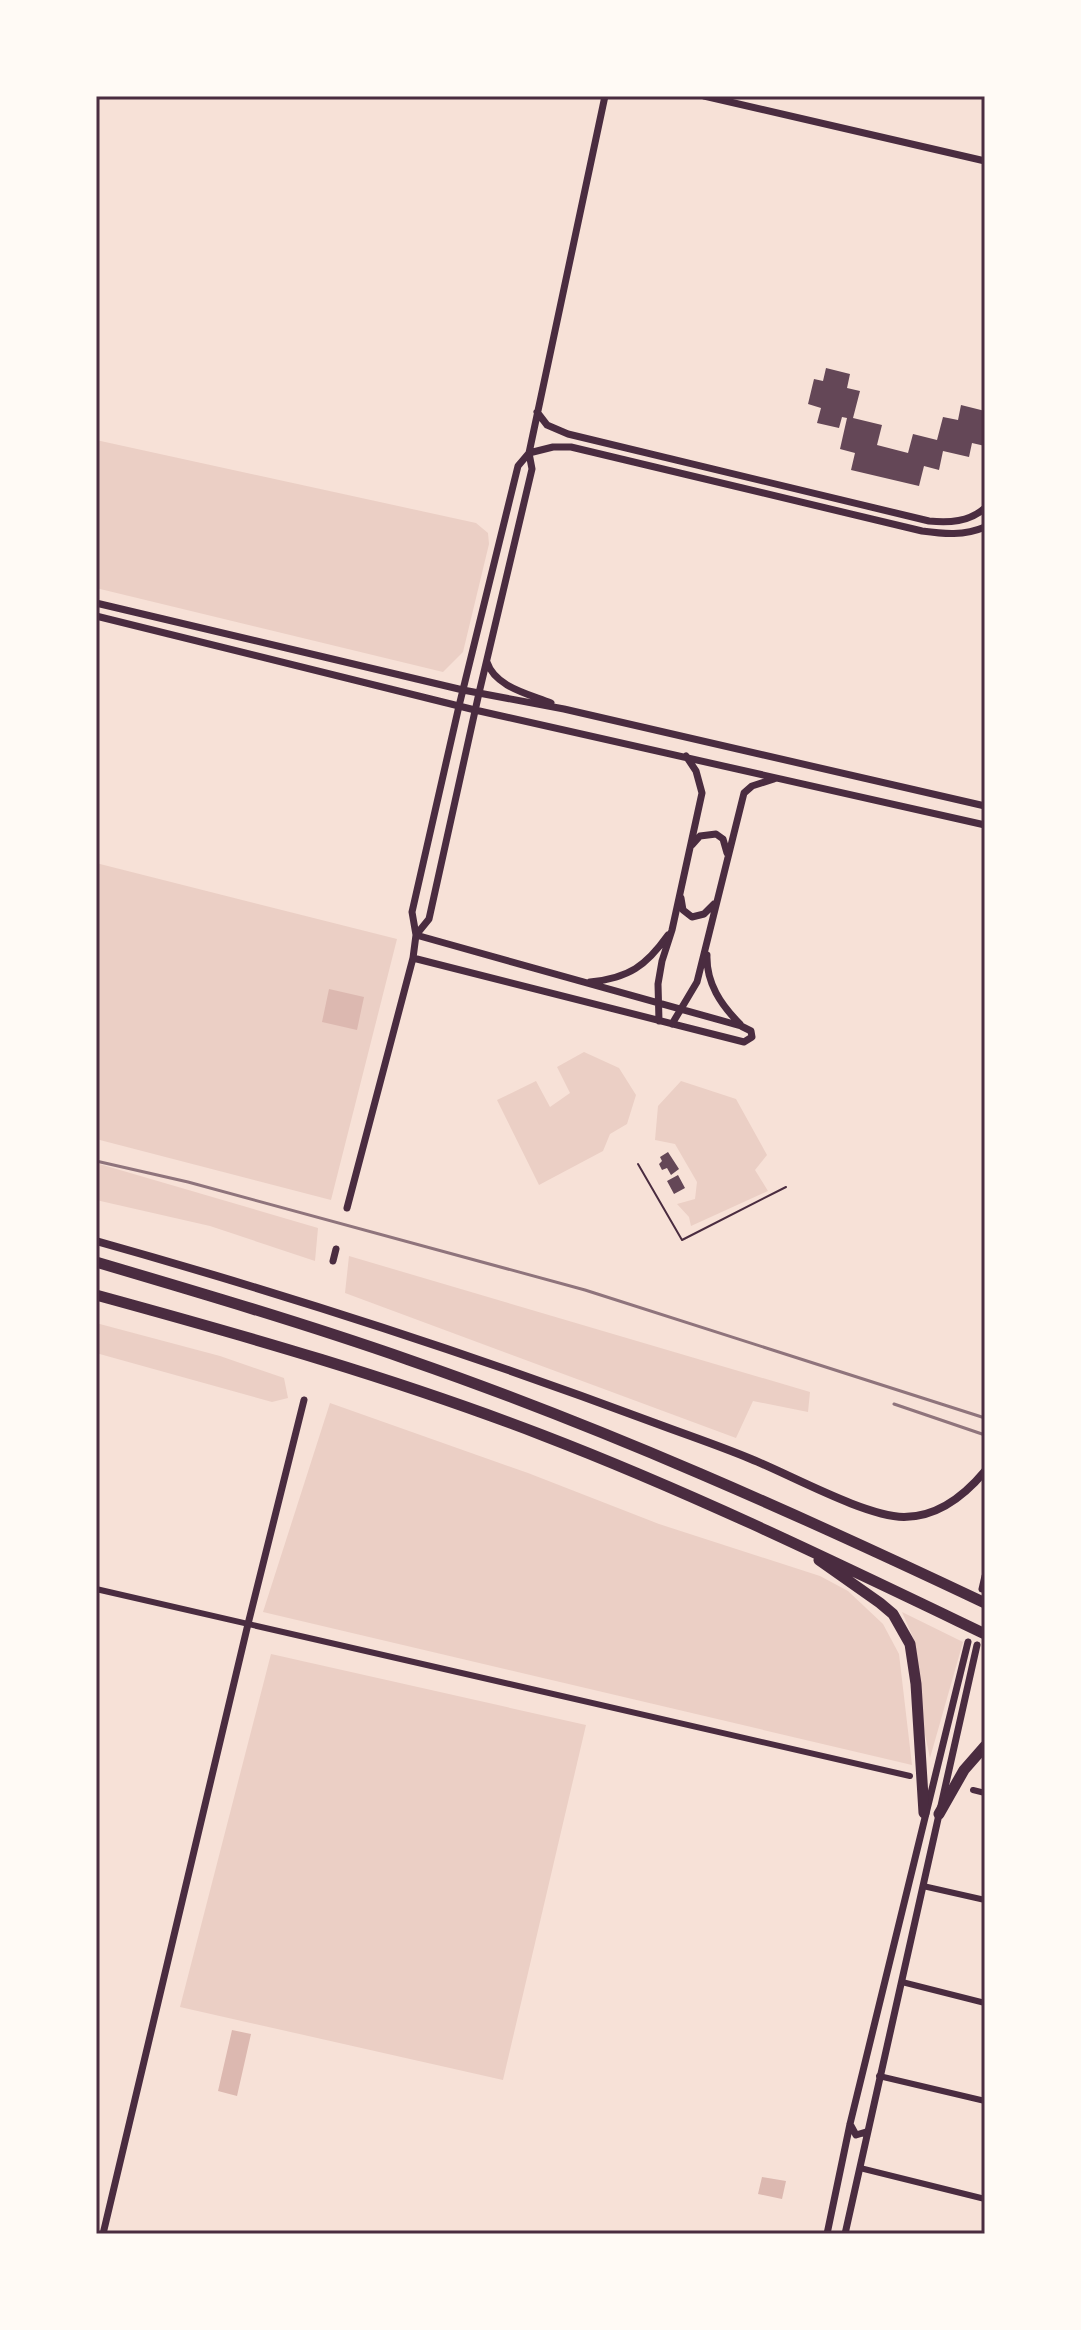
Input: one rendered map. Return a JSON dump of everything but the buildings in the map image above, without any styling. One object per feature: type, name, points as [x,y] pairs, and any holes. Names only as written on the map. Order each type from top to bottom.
[{"type":"highway","points":[[96,1262],[410,1360],[561,1417],[818,1525],[985,1603]]},
{"type":"highway","points":[[96,1295],[378,1378],[543,1435],[789,1539],[985,1634]]},
{"type":"highway","points":[[789,1539],[866,1591],[893,1614],[904,1630],[914,1663],[924,1813]]},
{"type":"highway","points":[[939,1814],[964,1770],[985,1746]]},
{"type":"main road","points":[[96,1241],[374,1324],[576,1393],[751,1459],[874,1512],[904,1517],[936,1510],[960,1497],[985,1471]]},
{"type":"street","points":[[416,935],[429,919],[532,469],[529,453],[537,412],[605,96]]},
{"type":"street","points":[[704,96],[985,161]]},
{"type":"street","points":[[537,412],[547,425],[568,434],[873,509],[949,523],[966,519],[985,508]]},
{"type":"street","points":[[347,1208],[413,958],[416,935],[412,912],[459,706],[518,466],[529,453],[553,447],[571,447],[870,519],[949,534],[972,533],[985,527]]},
{"type":"street","points":[[870,519],[873,509]]},
{"type":"street","points":[[96,603],[463,690],[564,709],[985,806]]},
{"type":"street","points":[[96,616],[475,710],[985,825]]},
{"type":"street","points":[[486,661],[490,671],[502,682],[564,709]]},
{"type":"street","points":[[659,1021],[658,984],[662,961],[672,930],[702,793],[696,771],[686,756]]},
{"type":"street","points":[[672,1024],[697,982],[744,793],[752,786],[776,778]]},
{"type":"street","points":[[691,846],[700,836],[716,834],[723,839],[727,855]]},
{"type":"street","points":[[680,892],[683,910],[692,917],[704,914],[715,902]]},
{"type":"street","points":[[584,983],[626,976],[654,955],[672,930]]},
{"type":"street","points":[[413,958],[744,1042],[752,1037],[751,1031],[741,1026],[416,935]]},
{"type":"street","points":[[707,938],[707,964],[720,1003],[741,1026]]},
{"type":"street","points":[[333,1261],[336,1249]]},
{"type":"street","points":[[103,2234],[304,1400]]},
{"type":"street","points":[[982,1589],[985,1576]]},
{"type":"street","points":[[96,1589],[910,1776]]},
{"type":"street","points":[[827,2234],[924,1813],[968,1642]]},
{"type":"street","points":[[845,2234],[977,1645]]},
{"type":"street","points":[[973,1790],[985,1793]]},
{"type":"street","points":[[923,1886],[985,1900]]},
{"type":"street","points":[[902,1982],[985,2003]]},
{"type":"street","points":[[879,2076],[985,2101]]},
{"type":"street","points":[[850,2124],[856,2135],[866,2132]]},
{"type":"street","points":[[860,2168],[985,2199]]},
{"type":"path","points":[[638,1164],[682,1240],[786,1187]]},
{"type":"shaded area","points":[[96,440],[476,523],[488,533],[489,544],[463,652],[443,672],[96,588]]},
{"type":"shaded area","points":[[96,863],[397,939],[331,1200],[96,1139]]},
{"type":"shaded area","points":[[329,989],[364,997],[357,1030],[322,1022]]},
{"type":"shaded area","points":[[584,1052],[619,1068],[636,1095],[627,1124],[610,1134],[603,1151],[539,1185],[497,1100],[536,1081],[550,1107],[570,1093],[557,1067]]},
{"type":"shaded area","points":[[681,1081],[736,1099],[767,1155],[755,1170],[768,1191],[691,1226],[689,1217],[677,1204],[695,1199],[697,1182],[675,1144],[655,1140],[658,1106]]},
{"type":"shaded area","points":[[96,1163],[318,1228],[315,1261],[210,1226],[96,1200]]},
{"type":"shaded area","points":[[349,1256],[810,1392],[808,1412],[753,1401],[736,1438],[345,1293]]},
{"type":"shaded area","points":[[96,1323],[220,1356],[284,1378],[288,1398],[272,1402],[96,1353]]},
{"type":"shaded area","points":[[330,1403],[528,1473],[659,1524],[820,1576],[848,1591],[883,1624],[899,1654],[912,1765],[263,1612]]},
{"type":"shaded area","points":[[902,1612],[963,1642],[930,1758],[915,1642]]},
{"type":"shaded area","points":[[271,1654],[586,1725],[503,2080],[180,2007]]},
{"type":"shaded area","points":[[232,2030],[251,2034],[237,2096],[218,2091]]},
{"type":"shaded area","points":[[762,2177],[786,2181],[782,2199],[758,2194]]},
{"type":"railway","points":[[96,1161],[188,1182],[585,1290],[985,1418]]},
{"type":"railway","points":[[894,1404],[985,1435]]}]
